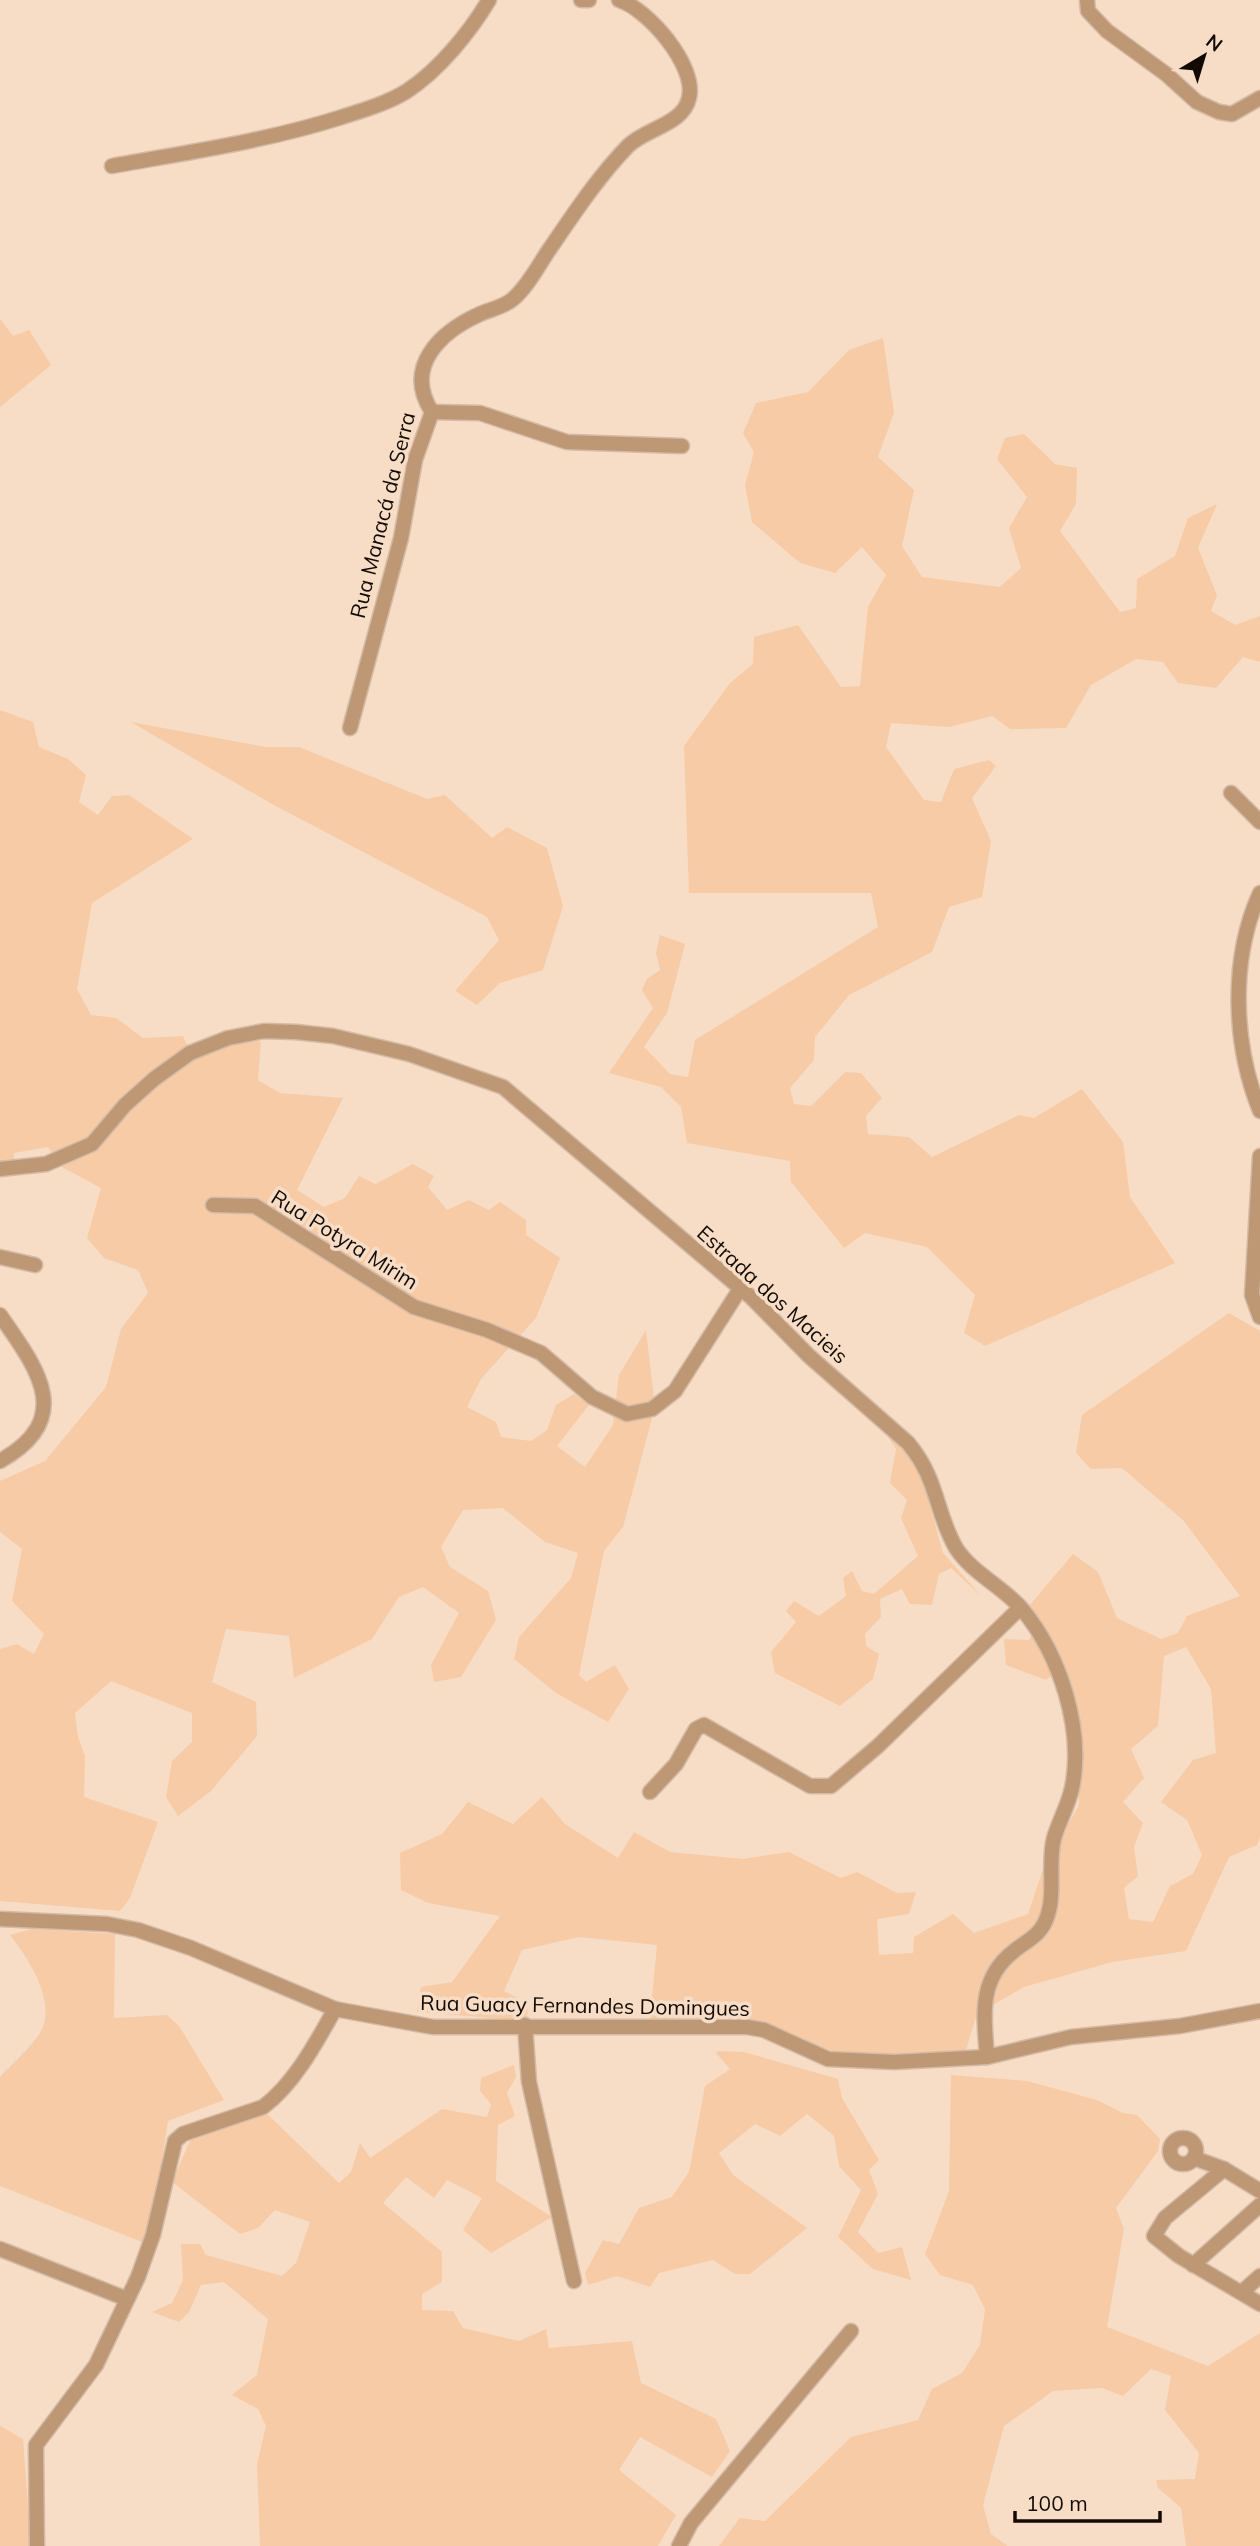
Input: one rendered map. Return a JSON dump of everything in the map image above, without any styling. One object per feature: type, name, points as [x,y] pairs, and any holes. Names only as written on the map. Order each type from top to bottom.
[{"type":"street","points":[[112,166],[267,138],[340,118],[392,98],[408,90],[439,61],[472,25],[489,0]]},
{"type":"street","points":[[581,0],[589,0]]},
{"type":"street","name":"Rua Manacá da Serra","points":[[350,728],[401,538],[415,460],[432,412],[422,390],[422,364],[439,339],[456,326],[513,300],[590,190],[629,145],[670,121],[687,105],[690,87],[685,69],[653,20],[635,6],[619,0]]},
{"type":"street","points":[[1087,0],[1090,15],[1107,31],[1197,102],[1219,112],[1232,114],[1260,97]]},
{"type":"street","points":[[432,412],[480,413],[567,442],[681,446]]},
{"type":"street","points":[[1231,793],[1260,822]]},
{"type":"street","points":[[1260,893],[1250,923],[1238,990],[1248,1082],[1260,1111]]},
{"type":"street","name":"Estrada dos Macieis","points":[[0,1169],[46,1164],[92,1144],[125,1105],[154,1079],[205,1046],[264,1031],[333,1036],[409,1054],[503,1087],[740,1289],[809,1356],[908,1443],[929,1471],[958,1550],[1020,1608],[1046,1646],[1067,1697],[1073,1733],[1073,1785],[1054,1839],[1050,1903],[1045,1922],[1035,1936],[997,1966],[987,1986],[987,2057]]},
{"type":"street","points":[[1260,1156],[1252,1295],[1260,1317]]},
{"type":"street","name":"Rua Potyra Mirim","points":[[213,1205],[255,1206],[414,1307],[487,1331],[541,1353],[592,1397],[627,1414],[652,1409],[676,1391],[740,1289]]},
{"type":"street","points":[[0,1257],[35,1265]]},
{"type":"street","points":[[0,1315],[35,1364],[41,1379],[44,1405],[32,1434],[24,1444],[0,1461]]},
{"type":"street","points":[[650,1792],[676,1764],[696,1729],[705,1725],[810,1786],[823,1788],[847,1774],[878,1746],[1020,1608]]},
{"type":"street","name":"Rua Guacy Fernandes Domingues","points":[[0,1919],[107,1924],[138,1930],[191,1948],[335,2009],[433,2027],[747,2027],[764,2031],[828,2059],[881,2062],[987,2057],[1071,2037],[1180,2026],[1260,2011]]},
{"type":"street","points":[[37,2546],[36,2445],[96,2365],[127,2299],[153,2235],[177,2138],[262,2107],[272,2100],[286,2086],[335,2009]]},
{"type":"street","points":[[525,2025],[529,2082],[573,2281]]},
{"type":"street","points":[[1194,2158],[1224,2169],[1260,2190]]},
{"type":"street","points":[[1224,2169],[1165,2218],[1154,2236],[1260,2304]]},
{"type":"street","points":[[1194,2264],[1260,2205]]},
{"type":"street","points":[[0,2249],[127,2299]]},
{"type":"street","points":[[1242,2292],[1260,2276]]},
{"type":"street","points":[[679,2546],[691,2523],[851,2331]]},
{"type":"shaded area","points":[[0,319],[13,336],[29,330],[51,365],[0,407]]},
{"type":"shaded area","points":[[883,338],[894,413],[878,457],[914,490],[902,546],[922,577],[1000,587],[1021,568],[1009,528],[1027,497],[997,459],[1005,438],[1024,434],[1055,464],[1077,468],[1076,504],[1060,531],[1120,612],[1136,608],[1137,579],[1175,556],[1188,518],[1217,504],[1198,548],[1217,595],[1211,611],[1235,625],[1260,616],[1260,662],[1243,657],[1216,688],[1178,683],[1163,662],[1136,659],[1091,685],[1066,728],[1010,729],[992,716],[949,727],[891,723],[886,747],[924,800],[941,802],[954,769],[989,760],[996,766],[972,798],[991,841],[982,897],[949,907],[932,952],[849,995],[815,1037],[814,1060],[790,1088],[794,1104],[811,1106],[845,1072],[861,1073],[882,1098],[866,1116],[868,1134],[909,1137],[932,1157],[1019,1115],[1034,1118],[1082,1089],[1123,1142],[1130,1197],[1175,1263],[985,1346],[964,1333],[975,1295],[927,1247],[865,1233],[844,1248],[791,1182],[790,1161],[687,1143],[681,1107],[661,1087],[609,1073],[653,1008],[642,990],[647,979],[660,970],[656,953],[660,935],[685,944],[667,1013],[644,1047],[670,1074],[688,1077],[695,1040],[878,927],[871,893],[689,893],[684,746],[730,683],[753,664],[754,637],[798,625],[841,687],[860,686],[868,607],[886,575],[862,547],[835,573],[800,563],[752,522],[745,485],[754,452],[743,433],[756,403],[808,392],[849,350]]},
{"type":"shaded area","points":[[0,710],[33,722],[39,747],[68,759],[86,775],[79,802],[98,815],[112,796],[129,795],[193,839],[92,903],[77,989],[91,1015],[116,1018],[143,1038],[183,1036],[190,1051],[236,1037],[261,1042],[258,1080],[280,1093],[343,1098],[297,1190],[324,1207],[345,1198],[359,1176],[375,1184],[413,1164],[434,1176],[428,1187],[447,1210],[469,1200],[489,1210],[500,1202],[526,1220],[526,1235],[560,1258],[536,1318],[481,1379],[467,1407],[496,1422],[501,1437],[531,1441],[547,1430],[556,1405],[574,1394],[589,1405],[557,1446],[585,1467],[613,1425],[619,1375],[646,1330],[655,1407],[623,1527],[604,1551],[579,1675],[586,1682],[615,1665],[629,1689],[608,1722],[556,1693],[514,1659],[519,1637],[571,1578],[578,1553],[545,1542],[503,1508],[463,1510],[441,1547],[450,1567],[488,1591],[496,1620],[461,1677],[434,1682],[431,1665],[459,1613],[423,1587],[399,1597],[372,1639],[294,1678],[289,1636],[226,1629],[212,1682],[256,1702],[257,1736],[211,1791],[178,1816],[166,1797],[172,1761],[192,1742],[192,1713],[111,1681],[75,1713],[78,1737],[85,1756],[84,1797],[158,1822],[130,1898],[120,1911],[0,1901],[0,1649],[17,1644],[34,1654],[44,1634],[12,1601],[22,1549],[0,1532],[0,1481],[45,1461],[106,1387],[121,1329],[148,1293],[138,1270],[104,1258],[87,1238],[101,1188],[62,1167],[48,1147],[14,1153],[15,1172],[0,1172]]},
{"type":"shaded area","points":[[131,722],[266,747],[299,747],[427,799],[445,795],[492,838],[507,827],[547,848],[563,906],[543,970],[500,983],[477,1005],[455,991],[499,940],[487,917],[272,804]]},
{"type":"shaded area","points":[[1229,1313],[1260,1331],[1260,1837],[1257,1845],[1229,1857],[1186,1951],[1112,1962],[1024,1987],[977,2014],[965,2053],[904,2059],[825,2057],[762,2026],[650,2019],[657,1945],[579,1937],[522,1950],[504,1991],[528,2003],[527,2021],[417,2012],[421,1987],[452,1982],[500,1916],[428,1903],[401,1890],[400,1853],[442,1834],[468,1802],[513,1824],[542,1797],[565,1824],[618,1858],[634,1832],[670,1852],[743,1859],[789,1852],[841,1878],[857,1872],[897,1893],[916,1892],[909,1914],[877,1919],[879,1955],[913,1953],[914,1937],[953,1914],[974,1933],[1028,1914],[1045,1864],[1079,1805],[1079,1728],[1063,1667],[1046,1680],[1006,1665],[1004,1639],[1029,1640],[1035,1629],[1029,1606],[1073,1554],[1098,1572],[1117,1618],[1161,1639],[1178,1633],[1187,1616],[1240,1596],[1183,1520],[1122,1468],[1091,1469],[1076,1453],[1082,1415]],"holes":[[[1186,1647],[1211,1689],[1216,1753],[1193,1760],[1161,1802],[1187,1820],[1202,1855],[1193,1874],[1170,1886],[1153,1922],[1129,1919],[1124,1888],[1138,1876],[1134,1847],[1143,1823],[1123,1802],[1144,1778],[1131,1749],[1158,1726],[1164,1656]]]},
{"type":"shaded area","points":[[882,1428],[919,1466],[943,1553],[981,1596],[951,1568],[939,1574],[932,1605],[910,1604],[902,1589],[880,1599],[881,1617],[865,1634],[866,1646],[879,1654],[873,1679],[840,1706],[775,1673],[771,1652],[796,1622],[786,1611],[794,1601],[819,1616],[846,1596],[843,1578],[852,1571],[862,1591],[874,1594],[918,1556],[901,1518],[907,1500],[890,1483],[896,1449]]},
{"type":"shaded area","points":[[31,1929],[115,1934],[114,2018],[167,2015],[179,2026],[224,2100],[168,2121],[155,2207],[142,2242],[0,2186],[0,2077],[38,2036],[46,2011],[44,1997],[33,1970],[10,1935]]},
{"type":"shaded area","points":[[744,2052],[838,2079],[842,2098],[879,2160],[869,2170],[878,2194],[858,2232],[878,2253],[902,2247],[911,2280],[873,2269],[838,2237],[861,2190],[839,2166],[834,2136],[807,2114],[780,2136],[755,2124],[719,2153],[733,2175],[807,2228],[750,2274],[735,2274],[713,2260],[659,2273],[650,2287],[617,2276],[588,2285],[585,2273],[603,2240],[619,2244],[639,2208],[672,2197],[689,2172],[705,2086],[730,2069],[716,2053]]},
{"type":"shaded area","points":[[514,2065],[516,2077],[507,2093],[515,2116],[498,2125],[496,2181],[552,2217],[491,2253],[463,2230],[482,2198],[447,2180],[434,2198],[406,2177],[383,2203],[442,2252],[442,2282],[422,2294],[422,2310],[453,2311],[463,2328],[519,2341],[546,2329],[549,2348],[632,2341],[641,2383],[716,2419],[730,2451],[712,2477],[640,2437],[619,2470],[676,2515],[658,2546],[260,2546],[257,2464],[266,2426],[258,2409],[232,2395],[257,2375],[268,2319],[224,2282],[201,2285],[189,2312],[179,2322],[152,2312],[172,2303],[183,2280],[181,2244],[200,2244],[206,2255],[282,2276],[296,2263],[310,2222],[275,2210],[258,2228],[240,2234],[172,2182],[190,2141],[264,2111],[339,2183],[351,2172],[360,2143],[370,2158],[442,2109],[487,2117],[491,2104],[480,2091],[481,2078]]},
{"type":"shaded area","points":[[951,2075],[1027,2081],[1097,2100],[1123,2113],[1137,2115],[1160,2139],[1158,2151],[1116,2208],[1124,2229],[1107,2327],[1208,2366],[1260,2333],[1260,2546],[1186,2546],[1181,2508],[1158,2488],[1156,2480],[1195,2479],[1199,2453],[1165,2410],[1171,2376],[1151,2369],[1123,2396],[1102,2388],[1053,2391],[1004,2426],[983,2505],[991,2534],[1008,2546],[719,2546],[740,2518],[765,2521],[851,2437],[918,2420],[932,2389],[962,2373],[980,2345],[985,2309],[973,2285],[940,2275],[925,2254],[949,2191]]},
{"type":"shaded area","points":[[0,2426],[23,2439],[31,2546],[0,2546]]}]
